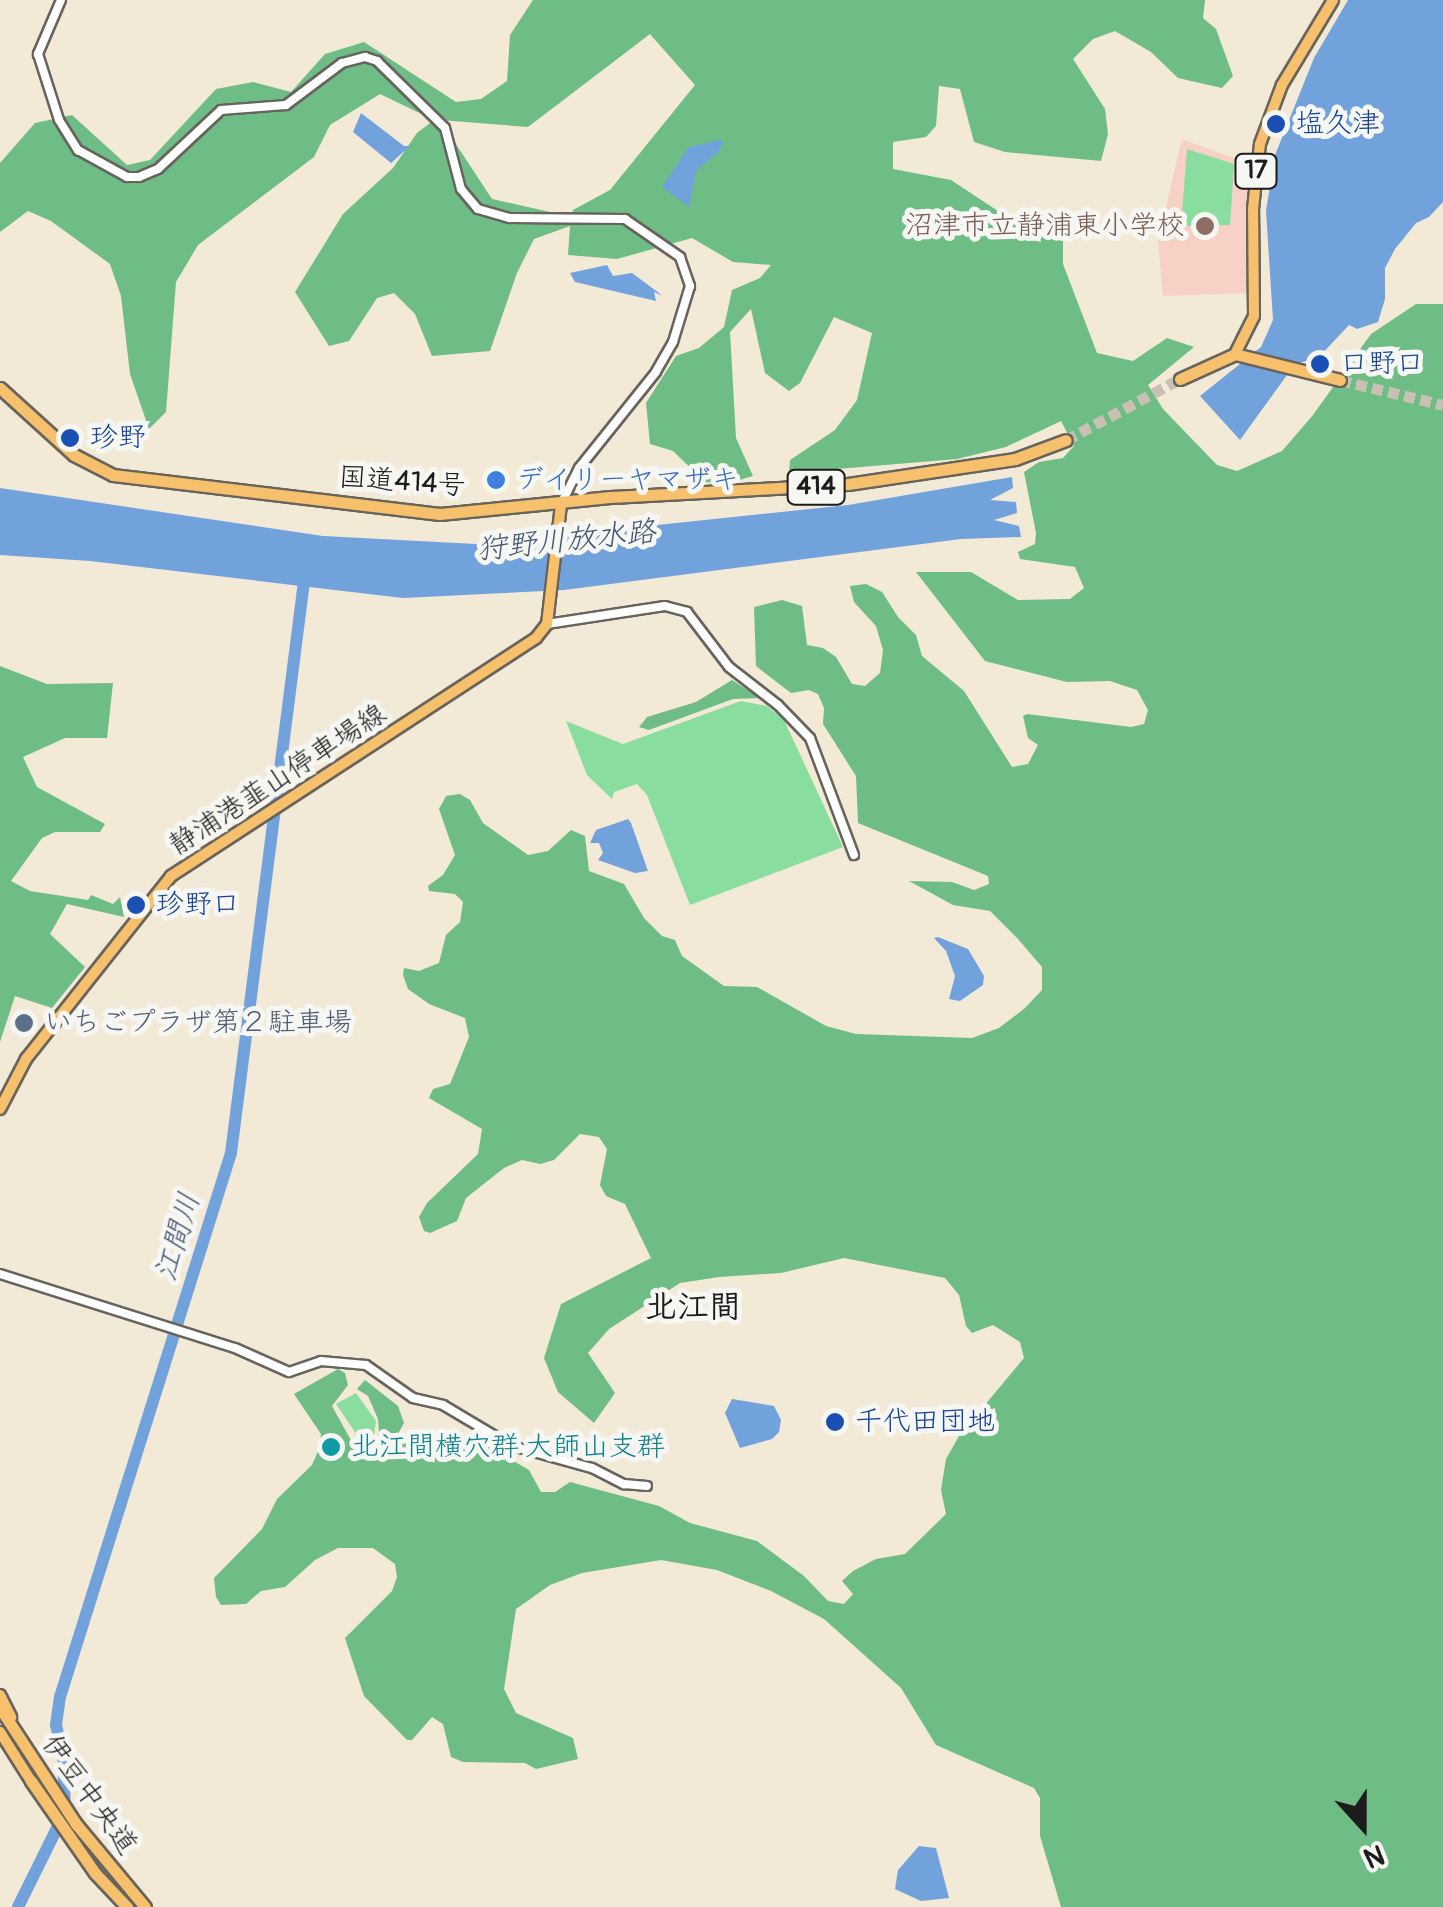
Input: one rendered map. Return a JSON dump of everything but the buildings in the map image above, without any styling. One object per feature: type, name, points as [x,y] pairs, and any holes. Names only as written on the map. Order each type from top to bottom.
[{"type":"highway","points":[[1180,379],[1239,355],[1340,380]]},
{"type":"highway","name":"国道414号","points":[[0,388],[74,455],[113,475],[440,514],[560,511],[610,497],[868,482],[1015,459],[1066,440]]},
{"type":"highway","name":"伊豆中央道","points":[[0,1708],[31,1763]]},
{"type":"highway","name":"伊豆中央道","points":[[0,1717],[73,1824]]},
{"type":"highway","points":[[44,1770],[95,1873],[131,1907]]},
{"type":"highway","points":[[31,1781],[46,1802],[73,1824],[146,1907]]},
{"type":"main road","name":"17","points":[[1239,355],[1254,316],[1252,209],[1260,144],[1282,85],[1333,0]]},
{"type":"main road","points":[[548,618],[560,511]]},
{"type":"main road","name":"静浦港韮山停車場線","points":[[0,1108],[26,1059],[171,876],[527,646],[548,618]]},
{"type":"main road","points":[[0,1696],[44,1770]]},
{"type":"main road","points":[[0,1732],[31,1781]]},
{"type":"street","points":[[60,0],[38,54],[59,120],[78,150],[126,176],[139,178],[158,169],[221,110],[286,105],[342,63],[365,56],[378,61],[441,122],[460,189],[478,210],[510,218],[624,220],[680,257],[690,286],[673,342],[656,372],[579,468],[560,511]]},
{"type":"street","points":[[548,618],[666,606],[686,612],[729,667],[778,705],[810,738],[854,855]]},
{"type":"street","points":[[0,1274],[175,1328],[289,1372],[321,1361],[366,1365],[414,1398],[444,1405],[512,1446],[592,1468],[624,1484],[647,1486]]},
{"type":"shaded area","name":"沼津市立静浦東小学校","points":[[1182,139],[1252,165],[1250,293],[1163,296],[1158,241]]},
{"type":"green space","points":[[533,0],[1205,0],[1203,18],[1216,29],[1233,76],[1222,88],[1178,78],[1151,52],[1115,31],[1093,39],[1073,59],[1105,109],[1108,134],[1101,161],[1005,152],[974,142],[960,89],[939,86],[936,126],[926,137],[893,142],[893,169],[951,180],[1007,217],[1063,241],[1063,264],[1097,353],[1133,361],[1167,338],[1194,347],[1148,385],[1163,409],[1217,465],[1237,471],[1282,451],[1371,334],[1416,304],[1443,304],[1443,1907],[1061,1907],[1040,1836],[1040,1798],[1034,1788],[936,1745],[901,1688],[824,1619],[771,1591],[717,1570],[661,1560],[582,1573],[550,1585],[516,1609],[504,1689],[516,1713],[573,1738],[578,1759],[536,1769],[525,1763],[463,1762],[451,1757],[443,1724],[432,1717],[412,1740],[407,1740],[364,1696],[345,1638],[392,1591],[397,1577],[395,1564],[373,1548],[338,1548],[315,1560],[285,1587],[261,1591],[246,1604],[221,1605],[216,1597],[214,1578],[262,1529],[277,1499],[312,1465],[319,1449],[321,1434],[294,1394],[338,1369],[345,1373],[348,1385],[332,1406],[362,1460],[374,1452],[379,1432],[368,1396],[357,1389],[365,1380],[398,1406],[404,1423],[399,1432],[401,1439],[413,1443],[441,1434],[472,1437],[529,1470],[541,1492],[555,1492],[570,1482],[659,1506],[690,1523],[757,1541],[804,1576],[828,1601],[844,1604],[853,1594],[842,1581],[853,1571],[876,1559],[905,1554],[946,1514],[941,1490],[946,1459],[959,1436],[1024,1358],[1020,1342],[993,1325],[972,1333],[966,1326],[959,1295],[945,1278],[844,1258],[781,1273],[680,1283],[609,1329],[588,1353],[615,1393],[594,1423],[558,1392],[544,1358],[561,1304],[651,1258],[625,1204],[606,1196],[600,1185],[607,1149],[599,1137],[580,1134],[554,1160],[540,1164],[522,1160],[504,1168],[466,1198],[457,1221],[430,1233],[424,1231],[419,1217],[427,1203],[478,1154],[482,1129],[429,1098],[433,1089],[450,1084],[469,1037],[465,1018],[429,1004],[408,989],[403,975],[404,968],[419,971],[439,963],[446,935],[460,922],[463,902],[455,894],[429,891],[428,886],[443,875],[455,855],[439,809],[446,796],[460,794],[470,800],[483,823],[528,855],[548,851],[571,830],[585,836],[589,871],[624,884],[644,918],[662,936],[675,940],[682,956],[724,986],[757,987],[826,1026],[856,1034],[972,1038],[999,1028],[1025,1008],[1042,990],[1042,967],[990,911],[953,905],[909,881],[952,882],[974,890],[989,884],[988,876],[858,823],[856,776],[823,724],[824,708],[818,694],[809,690],[791,693],[756,666],[754,607],[782,600],[802,606],[807,645],[823,648],[836,657],[852,684],[865,686],[880,673],[883,650],[876,626],[854,602],[850,586],[866,584],[882,592],[916,635],[922,656],[964,691],[1012,767],[1028,764],[1038,745],[1028,738],[1023,716],[1027,714],[1131,727],[1144,724],[1148,710],[1137,690],[1110,681],[1067,682],[985,661],[916,572],[971,572],[1018,600],[1070,599],[1084,588],[1075,567],[1020,559],[1018,552],[1035,544],[1036,533],[1024,472],[1039,462],[1063,458],[1074,446],[1061,421],[1006,447],[957,459],[789,473],[790,460],[835,430],[857,400],[872,333],[834,317],[800,383],[789,391],[765,373],[751,309],[730,332],[736,438],[753,476],[729,483],[705,482],[673,451],[650,444],[646,403],[676,356],[699,348],[724,327],[732,290],[760,278],[771,265],[733,262],[692,238],[617,259],[568,255],[570,226],[534,239],[517,273],[490,351],[432,356],[415,314],[394,293],[377,298],[349,341],[329,346],[295,292],[343,214],[393,168],[417,133],[434,120],[380,94],[330,125],[314,157],[198,245],[176,282],[166,412],[149,429],[130,374],[121,296],[110,264],[51,221],[28,211],[0,232],[0,163],[35,123],[72,115],[127,165],[150,160],[216,89],[253,82],[291,92],[325,54],[364,42],[456,102],[481,99],[507,81],[510,35]],"holes":[[[650,34],[695,85],[610,190],[573,210],[572,217],[492,199],[440,120],[528,127]]]},
{"type":"green space","points":[[1187,149],[1234,164],[1230,225],[1181,226]]},
{"type":"green space","points":[[0,666],[47,684],[113,683],[107,738],[65,738],[23,757],[37,787],[105,824],[100,832],[55,832],[42,838],[11,881],[30,891],[88,900],[91,895],[113,904],[120,897],[124,917],[67,904],[50,934],[85,967],[52,1008],[15,996],[0,1042]]},
{"type":"green space","points":[[732,680],[760,698],[733,699],[649,730],[639,727],[647,717],[696,702]]},
{"type":"green space","points":[[741,701],[767,706],[784,720],[843,847],[690,905],[647,795],[637,784],[614,792],[612,799],[587,775],[566,721],[623,744]]},
{"type":"green space","points":[[356,1393],[376,1421],[372,1450],[361,1456],[355,1432],[336,1404]]},
{"type":"water","points":[[1348,0],[1443,0],[1443,202],[1429,217],[1416,223],[1395,249],[1385,268],[1385,299],[1378,322],[1357,329],[1349,325],[1318,358],[1295,364],[1240,440],[1200,396],[1261,347],[1273,320],[1266,211],[1275,155],[1314,58]]},
{"type":"water","points":[[361,113],[404,146],[410,146],[391,163],[353,132]]},
{"type":"water","points":[[724,142],[718,152],[696,171],[689,207],[662,187],[689,147]]},
{"type":"water","points":[[607,265],[613,276],[632,273],[663,296],[654,292],[656,301],[575,282],[570,273]]},
{"type":"water","name":"狩野川放水路","points":[[1012,477],[1013,488],[990,500],[1016,502],[1017,513],[994,520],[1019,526],[1021,537],[961,539],[564,590],[403,598],[90,561],[0,555],[0,488],[323,536],[476,544],[848,505]]},
{"type":"water","points":[[628,819],[648,871],[635,873],[598,860],[603,853],[599,843],[590,843],[596,830]]},
{"type":"water","points":[[934,938],[968,949],[984,976],[983,985],[960,1001],[949,999],[955,976],[946,951]]},
{"type":"water","points":[[732,1399],[774,1406],[781,1420],[779,1432],[772,1439],[740,1448],[725,1413]]},
{"type":"water","points":[[919,1846],[936,1848],[949,1898],[921,1901],[895,1889],[898,1870]]},
{"type":"waterway","name":"江間川","points":[[18,1907],[65,1812],[63,1753],[56,1725],[60,1697],[231,1153],[305,574]]},
{"type":"tunnel","points":[[1066,440],[1180,379]]},
{"type":"tunnel","points":[[1340,380],[1443,405]]},
{"type":"place","name":"塩久津","points":[[1276,124]]},
{"type":"place","name":"沼津市立静浦東小学校","points":[[1205,226]]},
{"type":"place","name":"口野口","points":[[1320,364]]},
{"type":"place","name":"珍野","points":[[70,438]]},
{"type":"place","name":"デイリーヤマザキ","points":[[496,480]]},
{"type":"place","name":"珍野口","points":[[136,905]]},
{"type":"place","name":"いちごプラザ第２駐車場","points":[[24,1023]]},
{"type":"place","name":"千代田団地","points":[[835,1422]]},
{"type":"place","name":"北江間横穴群 大師山支群","points":[[331,1447]]},
{"type":"district","name":"北江間","points":[[693,1307]]}]
